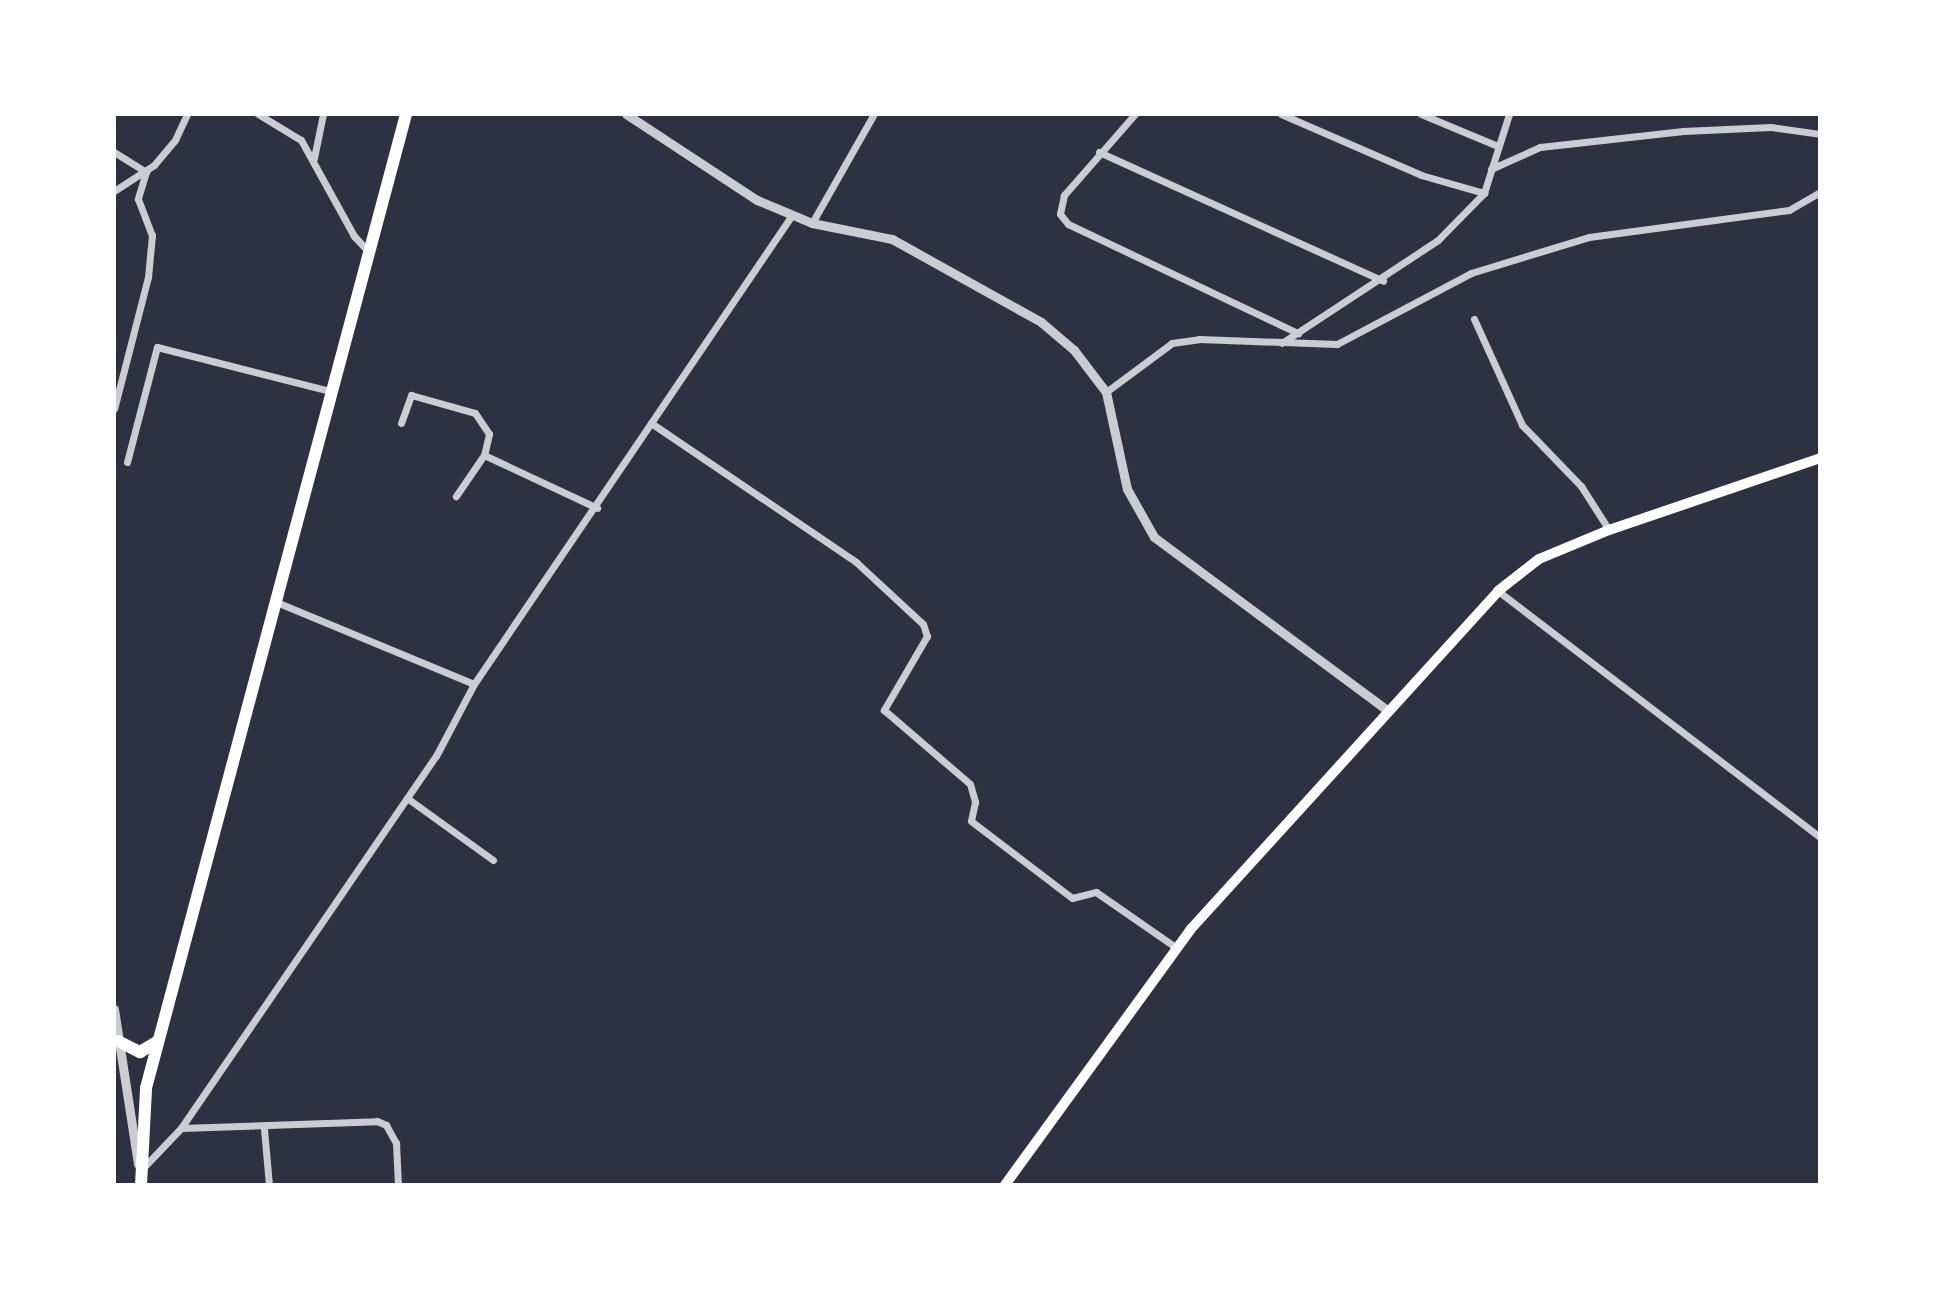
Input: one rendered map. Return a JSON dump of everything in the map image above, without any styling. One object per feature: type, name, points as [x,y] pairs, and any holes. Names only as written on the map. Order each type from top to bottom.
[{"type":"highway","points":[[140,1178],[146,1088],[406,114]]},
{"type":"highway","points":[[118,1041],[140,1052],[160,1039]]},
{"type":"main road","points":[[1005,1185],[1177,948],[1387,710],[1498,591],[1539,559],[1609,530],[1820,458]]},
{"type":"street","points":[[114,191],[146,172],[175,140],[187,114]]},
{"type":"street","points":[[258,114],[301,140],[314,158],[354,236],[368,251]]},
{"type":"street","points":[[277,124],[278,114]]},
{"type":"street","points":[[314,158],[323,114]]},
{"type":"street","points":[[626,114],[757,200],[812,223],[892,239],[1041,322],[1074,350],[1106,392],[1127,489],[1154,537],[1387,710]]},
{"type":"street","points":[[812,223],[874,114]]},
{"type":"street","points":[[1135,114],[1099,152],[1060,204],[1068,224],[1298,333]]},
{"type":"street","points":[[1281,114],[1421,175],[1484,193]]},
{"type":"street","points":[[1421,114],[1498,146]]},
{"type":"street","points":[[1279,345],[1383,281],[1438,240],[1484,193],[1509,114]]},
{"type":"street","points":[[1491,169],[1540,147],[1683,131],[1771,127],[1820,134]]},
{"type":"street","points":[[114,152],[146,172]]},
{"type":"street","points":[[1099,152],[1383,281]]},
{"type":"street","points":[[114,409],[148,277],[152,235],[138,199],[146,172]]},
{"type":"street","points":[[1106,392],[1172,343],[1199,339],[1279,345],[1337,344],[1471,273],[1589,237],[1789,210],[1820,192]]},
{"type":"street","points":[[140,1178],[181,1128],[407,798],[474,684],[597,508],[792,215]]},
{"type":"street","points":[[1474,319],[1522,425],[1581,486],[1609,530]]},
{"type":"street","points":[[127,462],[157,347],[333,392]]},
{"type":"street","points":[[401,423],[411,395],[475,413],[489,434],[484,455],[456,496]]},
{"type":"street","points":[[651,423],[856,562],[923,624],[927,636],[884,710],[970,784],[971,821],[1072,898],[1096,892],[1177,948]]},
{"type":"street","points":[[484,455],[597,508]]},
{"type":"street","points":[[1498,591],[1820,837]]},
{"type":"street","points":[[274,601],[474,684]]},
{"type":"street","points":[[407,798],[493,860]]},
{"type":"street","points":[[114,1009],[140,1178]]},
{"type":"street","points":[[181,1128],[264,1129],[377,1121],[386,1125],[396,1143],[398,1185]]},
{"type":"street","points":[[264,1129],[269,1185]]}]
